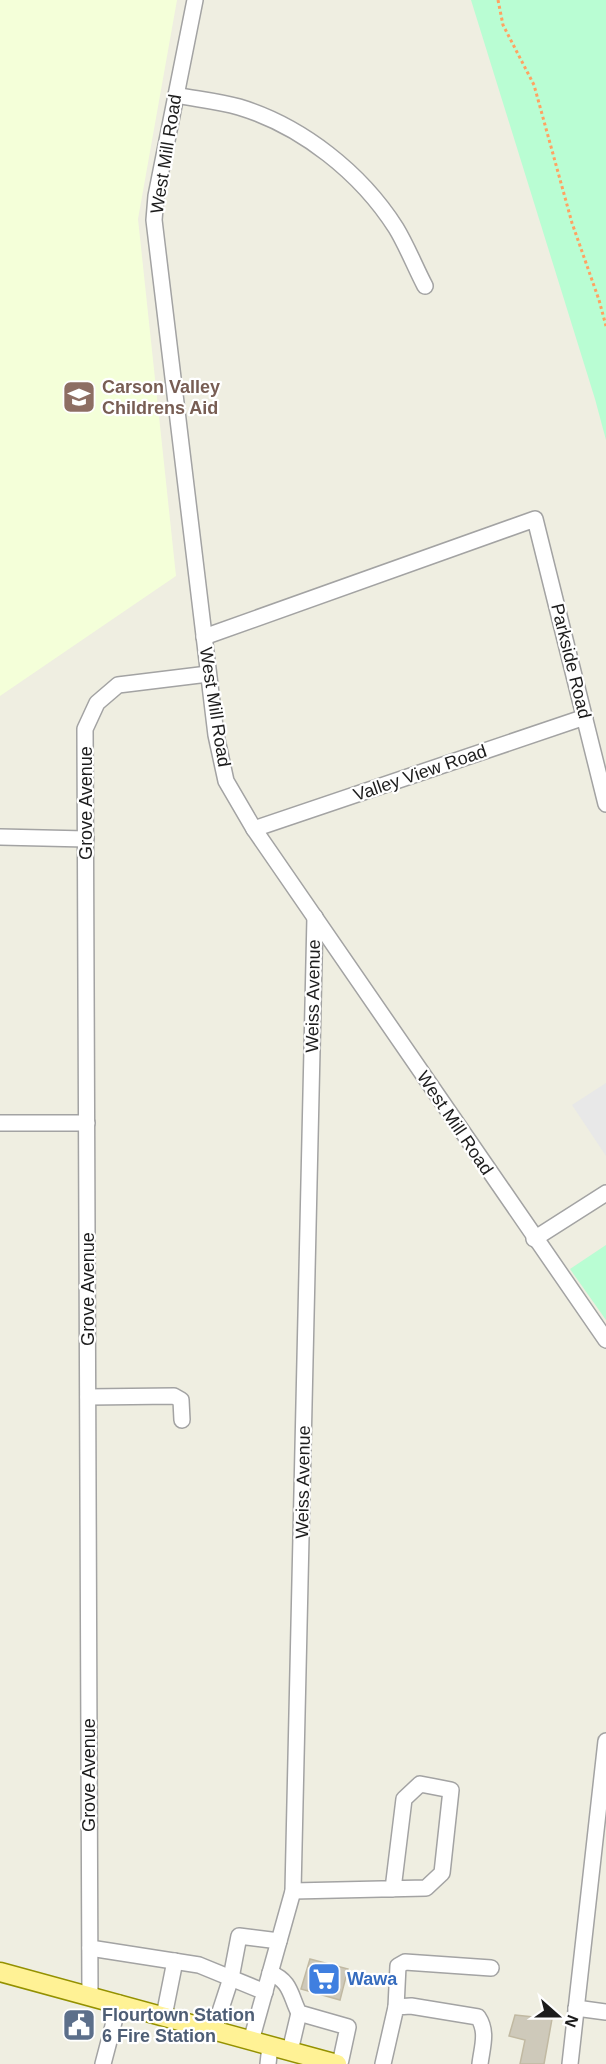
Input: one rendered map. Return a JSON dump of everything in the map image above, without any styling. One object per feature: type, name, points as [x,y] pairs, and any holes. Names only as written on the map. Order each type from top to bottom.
[{"type":"main road","points":[[0,1972],[251,2041],[269,2055],[290,2051],[339,2064]]},
{"type":"street","name":"West Mill Road","points":[[195,0],[154,220],[208,674],[221,763],[234,796],[254,829],[534,1239],[606,1340]]},
{"type":"street","points":[[176,95],[239,107],[298,133],[332,159],[355,177],[396,228],[425,286]]},
{"type":"street","name":"Parkside Road","points":[[204,637],[535,519],[606,804]]},
{"type":"street","name":"Grove Avenue","points":[[90,1995],[86,729],[97,703],[118,685],[208,674]]},
{"type":"street","name":"Valley View Road","points":[[254,829],[585,717]]},
{"type":"street","points":[[0,837],[86,838]]},
{"type":"street","name":"Weiss Avenue","points":[[251,2041],[293,1891],[315,917]]},
{"type":"street","points":[[0,1123],[87,1124]]},
{"type":"street","points":[[534,1239],[606,1193]]},
{"type":"street","points":[[88,1398],[174,1396],[181,1400],[182,1420]]},
{"type":"street","points":[[570,2064],[606,1741]]},
{"type":"street","points":[[293,1891],[393,1889],[426,1888],[442,1873],[451,1790],[420,1784],[404,1799],[393,1889]]},
{"type":"street","points":[[214,2030],[231,1978],[239,1936],[279,1941]]},
{"type":"street","points":[[90,1948],[199,1965],[265,1992]]},
{"type":"street","points":[[164,2016],[175,1961]]},
{"type":"street","points":[[383,2064],[396,2007],[398,1966],[405,1962],[491,1968]]},
{"type":"street","points":[[270,1973],[281,1977],[289,1985],[299,2013],[290,2051]]},
{"type":"street","points":[[103,2064],[119,2004]]},
{"type":"street","points":[[396,2007],[411,2006],[478,2017],[483,2024],[484,2037],[480,2064]]},
{"type":"street","points":[[576,2008],[606,2012]]},
{"type":"street","points":[[299,2013],[348,2027],[339,2064]]},
{"type":"path","points":[[498,0],[502,25],[534,85],[572,223],[606,326]]},
{"type":"shaded area","name":"Carson Valley Childrens Aid","points":[[0,0],[177,0],[138,219],[176,576],[0,696]]},
{"type":"shaded area","points":[[471,0],[606,0],[606,440],[595,399]]},
{"type":"shaded area","points":[[606,1083],[606,1156],[572,1105]]},
{"type":"shaded area","points":[[606,1245],[606,1320],[570,1269]]},
{"type":"building","name":"Wawa","points":[[310,1959],[348,1969],[340,2000],[301,1989]]},
{"type":"building","points":[[515,2015],[552,2019],[544,2064],[520,2064],[525,2040],[509,2036]]},
{"type":"place","name":"Carson Valley Childrens Aid","points":[[79,397]]},
{"type":"place","name":"Wawa","points":[[324,1979]]},
{"type":"place","name":"Flourtown Station 6 Fire Station","points":[[79,2025]]}]
